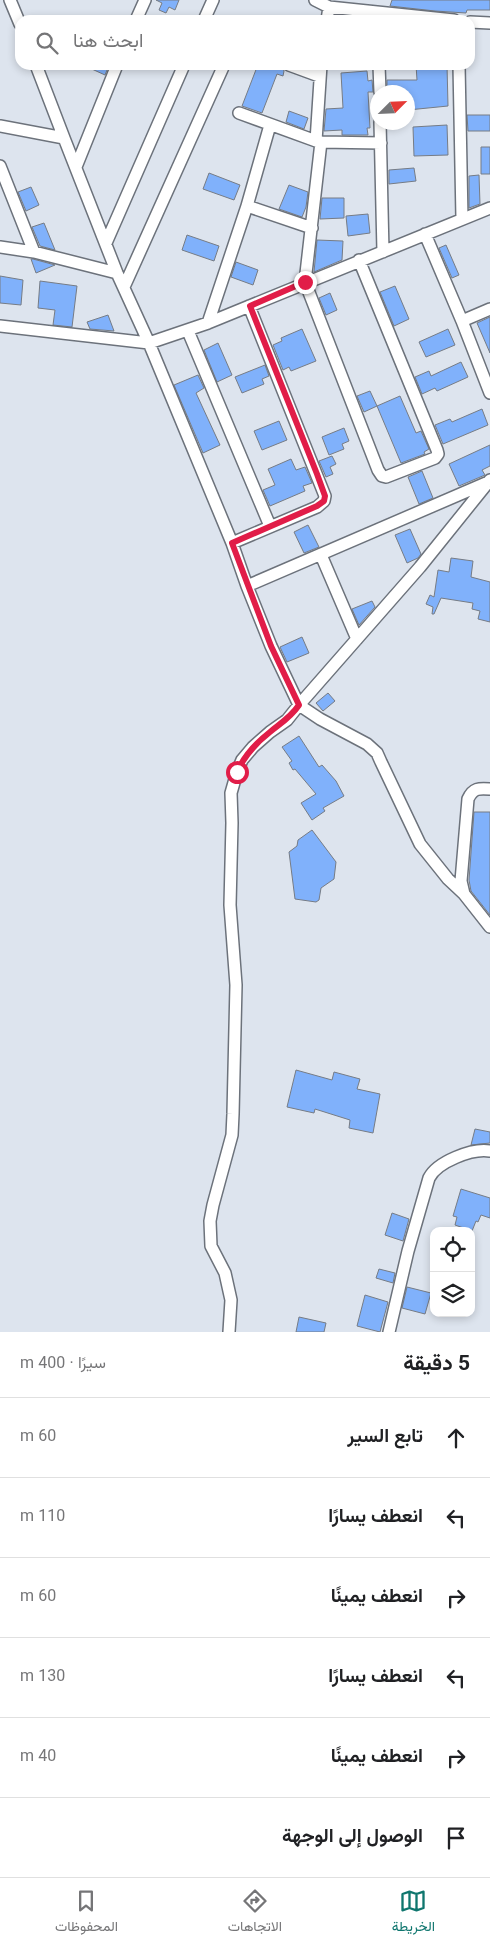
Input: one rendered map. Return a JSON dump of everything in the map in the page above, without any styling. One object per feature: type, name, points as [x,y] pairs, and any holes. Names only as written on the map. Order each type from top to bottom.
[{"type":"street","points":[[10,0],[16,15]]},
{"type":"street","points":[[138,15],[144,0]]},
{"type":"street","points":[[206,15],[213,0]]},
{"type":"street","points":[[315,0],[329,7],[372,15]]},
{"type":"street","points":[[328,15],[329,7]]},
{"type":"street","points":[[475,22],[490,23]]},
{"type":"street","points":[[38,70],[117,273],[149,343],[232,543],[271,646],[299,705],[320,719],[372,747],[420,844],[448,879],[464,894],[490,928]]},
{"type":"street","points":[[76,166],[115,70]]},
{"type":"street","points":[[106,244],[182,70]]},
{"type":"street","points":[[124,287],[222,70]]},
{"type":"street","points":[[320,70],[318,141],[312,228],[305,282],[380,475],[386,477],[435,458],[438,454],[359,260]]},
{"type":"street","points":[[379,70],[380,85]]},
{"type":"street","points":[[459,70],[462,219]]},
{"type":"street","points":[[239,113],[318,141],[381,143]]},
{"type":"street","points":[[208,323],[247,206],[270,125]]},
{"type":"street","points":[[0,126],[64,138]]},
{"type":"street","points":[[380,130],[382,252]]},
{"type":"street","points":[[0,166],[34,252]]},
{"type":"street","points":[[247,206],[312,228]]},
{"type":"street","points":[[0,326],[149,343],[208,323],[490,208]]},
{"type":"street","points":[[425,234],[462,320],[490,393]]},
{"type":"street","points":[[0,247],[34,252],[117,273]]},
{"type":"street","points":[[232,543],[317,506],[324,501],[325,496],[250,306]]},
{"type":"street","points":[[462,320],[490,309]]},
{"type":"street","points":[[188,330],[270,526]]},
{"type":"street","points":[[247,586],[489,481]]},
{"type":"street","points":[[229,1332],[231,1300],[225,1273],[211,1246],[210,1221],[212,1205],[232,1135],[236,985],[230,905],[231,793],[237,772],[242,760],[270,732],[287,720],[420,567],[489,481]]},
{"type":"street","points":[[321,555],[357,639]]},
{"type":"street","points":[[464,894],[461,881],[468,799],[474,790],[478,788],[490,789]]},
{"type":"street","points":[[389,1332],[408,1251],[432,1172],[468,1152],[476,1150],[490,1151]]},
{"type":"building","points":[[156,0],[179,0],[175,10],[169,7],[166,13],[159,10],[162,3]]},
{"type":"building","points":[[392,0],[490,0],[490,10],[467,10],[466,13],[435,11],[390,6]]},
{"type":"building","points":[[94,70],[107,70],[105,75]]},
{"type":"building","points":[[256,70],[284,70],[283,76],[277,74],[262,113],[242,106]]},
{"type":"building","points":[[416,70],[447,70],[448,106],[415,109],[415,85],[387,85],[387,80],[417,80]]},
{"type":"building","points":[[367,71],[368,81],[372,80],[372,85],[370,85],[370,92],[368,92],[370,128],[367,128],[368,135],[342,135],[342,130],[324,131],[326,109],[343,108],[341,73]]},
{"type":"building","points":[[289,111],[308,118],[304,129],[286,122]]},
{"type":"building","points":[[467,115],[490,115],[490,131],[468,131]]},
{"type":"building","points":[[447,125],[448,155],[414,156],[413,130],[415,130],[415,127]]},
{"type":"building","points":[[481,147],[490,147],[490,174],[481,174]]},
{"type":"building","points":[[414,168],[416,181],[389,184],[389,170]]},
{"type":"building","points":[[209,173],[240,185],[234,200],[203,189]]},
{"type":"building","points":[[479,175],[480,204],[469,208],[469,176]]},
{"type":"building","points":[[289,185],[308,192],[306,207],[302,217],[279,209]]},
{"type":"building","points":[[31,187],[39,205],[26,211],[18,192]]},
{"type":"building","points":[[322,198],[344,198],[344,218],[320,219]]},
{"type":"building","points":[[368,214],[370,233],[348,236],[346,216]]},
{"type":"building","points":[[44,223],[55,250],[40,246],[32,227]]},
{"type":"building","points":[[187,235],[219,246],[214,261],[182,250]]},
{"type":"building","points":[[317,240],[343,241],[342,260],[314,272]]},
{"type":"building","points":[[446,245],[459,275],[452,278],[439,248]]},
{"type":"building","points":[[31,259],[33,259],[55,265],[36,273]]},
{"type":"building","points":[[236,262],[258,270],[253,285],[231,277]]},
{"type":"building","points":[[0,276],[23,280],[21,305],[0,303]]},
{"type":"building","points":[[40,281],[77,286],[72,327],[53,325],[55,310],[38,308]]},
{"type":"building","points":[[395,286],[409,319],[394,326],[380,292]]},
{"type":"building","points":[[330,293],[337,310],[326,315],[319,298]]},
{"type":"building","points":[[108,315],[114,331],[90,329],[87,322]]},
{"type":"building","points":[[490,317],[490,353],[477,323]]},
{"type":"building","points":[[302,329],[316,361],[291,371],[289,367],[283,370],[273,345],[282,341],[281,338]]},
{"type":"building","points":[[448,329],[455,345],[426,357],[419,342]]},
{"type":"building","points":[[218,343],[232,375],[217,382],[204,350]]},
{"type":"building","points":[[461,362],[468,377],[437,391],[435,388],[422,394],[415,377],[429,371],[431,376]]},
{"type":"building","points":[[265,365],[269,376],[262,379],[264,384],[242,393],[235,377]]},
{"type":"building","points":[[198,375],[204,388],[196,393],[220,445],[203,453],[174,385]]},
{"type":"building","points":[[370,391],[377,406],[364,412],[357,396]]},
{"type":"building","points":[[400,396],[416,433],[421,431],[429,449],[424,452],[425,454],[401,463],[377,406]]},
{"type":"building","points":[[482,409],[488,425],[443,444],[435,425],[450,419],[452,422]]},
{"type":"building","points":[[279,421],[287,440],[262,450],[254,431]]},
{"type":"building","points":[[344,428],[349,441],[342,444],[344,449],[329,455],[322,437]]},
{"type":"building","points":[[490,445],[490,466],[482,470],[485,475],[459,486],[449,464]]},
{"type":"building","points":[[332,456],[336,464],[330,467],[333,474],[326,477],[319,461]]},
{"type":"building","points":[[291,459],[296,470],[305,467],[312,483],[303,486],[305,491],[270,506],[263,490],[275,485],[268,469]]},
{"type":"building","points":[[422,471],[433,498],[419,504],[408,477]]},
{"type":"building","points":[[308,525],[319,547],[304,553],[294,532]]},
{"type":"building","points":[[410,529],[421,554],[418,558],[407,563],[395,535]]},
{"type":"building","points":[[451,558],[473,561],[471,577],[490,582],[490,622],[478,619],[480,611],[472,609],[473,603],[441,598],[434,614],[432,614],[433,607],[426,604],[430,595],[434,597],[438,570],[449,572]]},
{"type":"building","points":[[372,601],[375,607],[359,625],[352,609]]},
{"type":"building","points":[[302,637],[309,653],[287,662],[280,647]]},
{"type":"building","points":[[328,693],[335,701],[323,711],[316,703]]},
{"type":"building","points":[[299,736],[319,767],[322,765],[336,781],[344,796],[323,808],[325,811],[312,820],[301,803],[316,794],[295,769],[293,770],[289,763],[292,761],[282,747]]},
{"type":"building","points":[[474,812],[490,812],[490,915],[471,891],[469,880]]},
{"type":"building","points":[[312,830],[336,862],[334,879],[321,888],[319,900],[316,902],[295,899],[289,852],[297,846],[298,840]]},
{"type":"building","points":[[296,1070],[332,1080],[334,1072],[360,1079],[357,1089],[380,1094],[373,1133],[349,1128],[350,1120],[315,1109],[314,1113],[287,1107]]},
{"type":"building","points":[[475,1129],[490,1132],[490,1143],[471,1145]]},
{"type":"building","points":[[461,1189],[490,1198],[490,1218],[481,1215],[474,1227],[455,1225],[457,1217],[453,1216]]},
{"type":"building","points":[[392,1213],[409,1219],[403,1241],[385,1235]]},
{"type":"building","points":[[379,1269],[395,1273],[393,1283],[376,1278]]},
{"type":"building","points":[[407,1287],[430,1293],[425,1314],[402,1308]]},
{"type":"building","points":[[365,1295],[388,1302],[380,1332],[357,1326]]},
{"type":"building","points":[[299,1317],[326,1323],[324,1332],[296,1332]]},
{"type":"route","points":[[237,772],[242,760],[253,747],[287,720],[299,705],[271,646],[232,543],[317,506],[324,501],[325,496],[317,474],[250,306],[305,282]]}]
